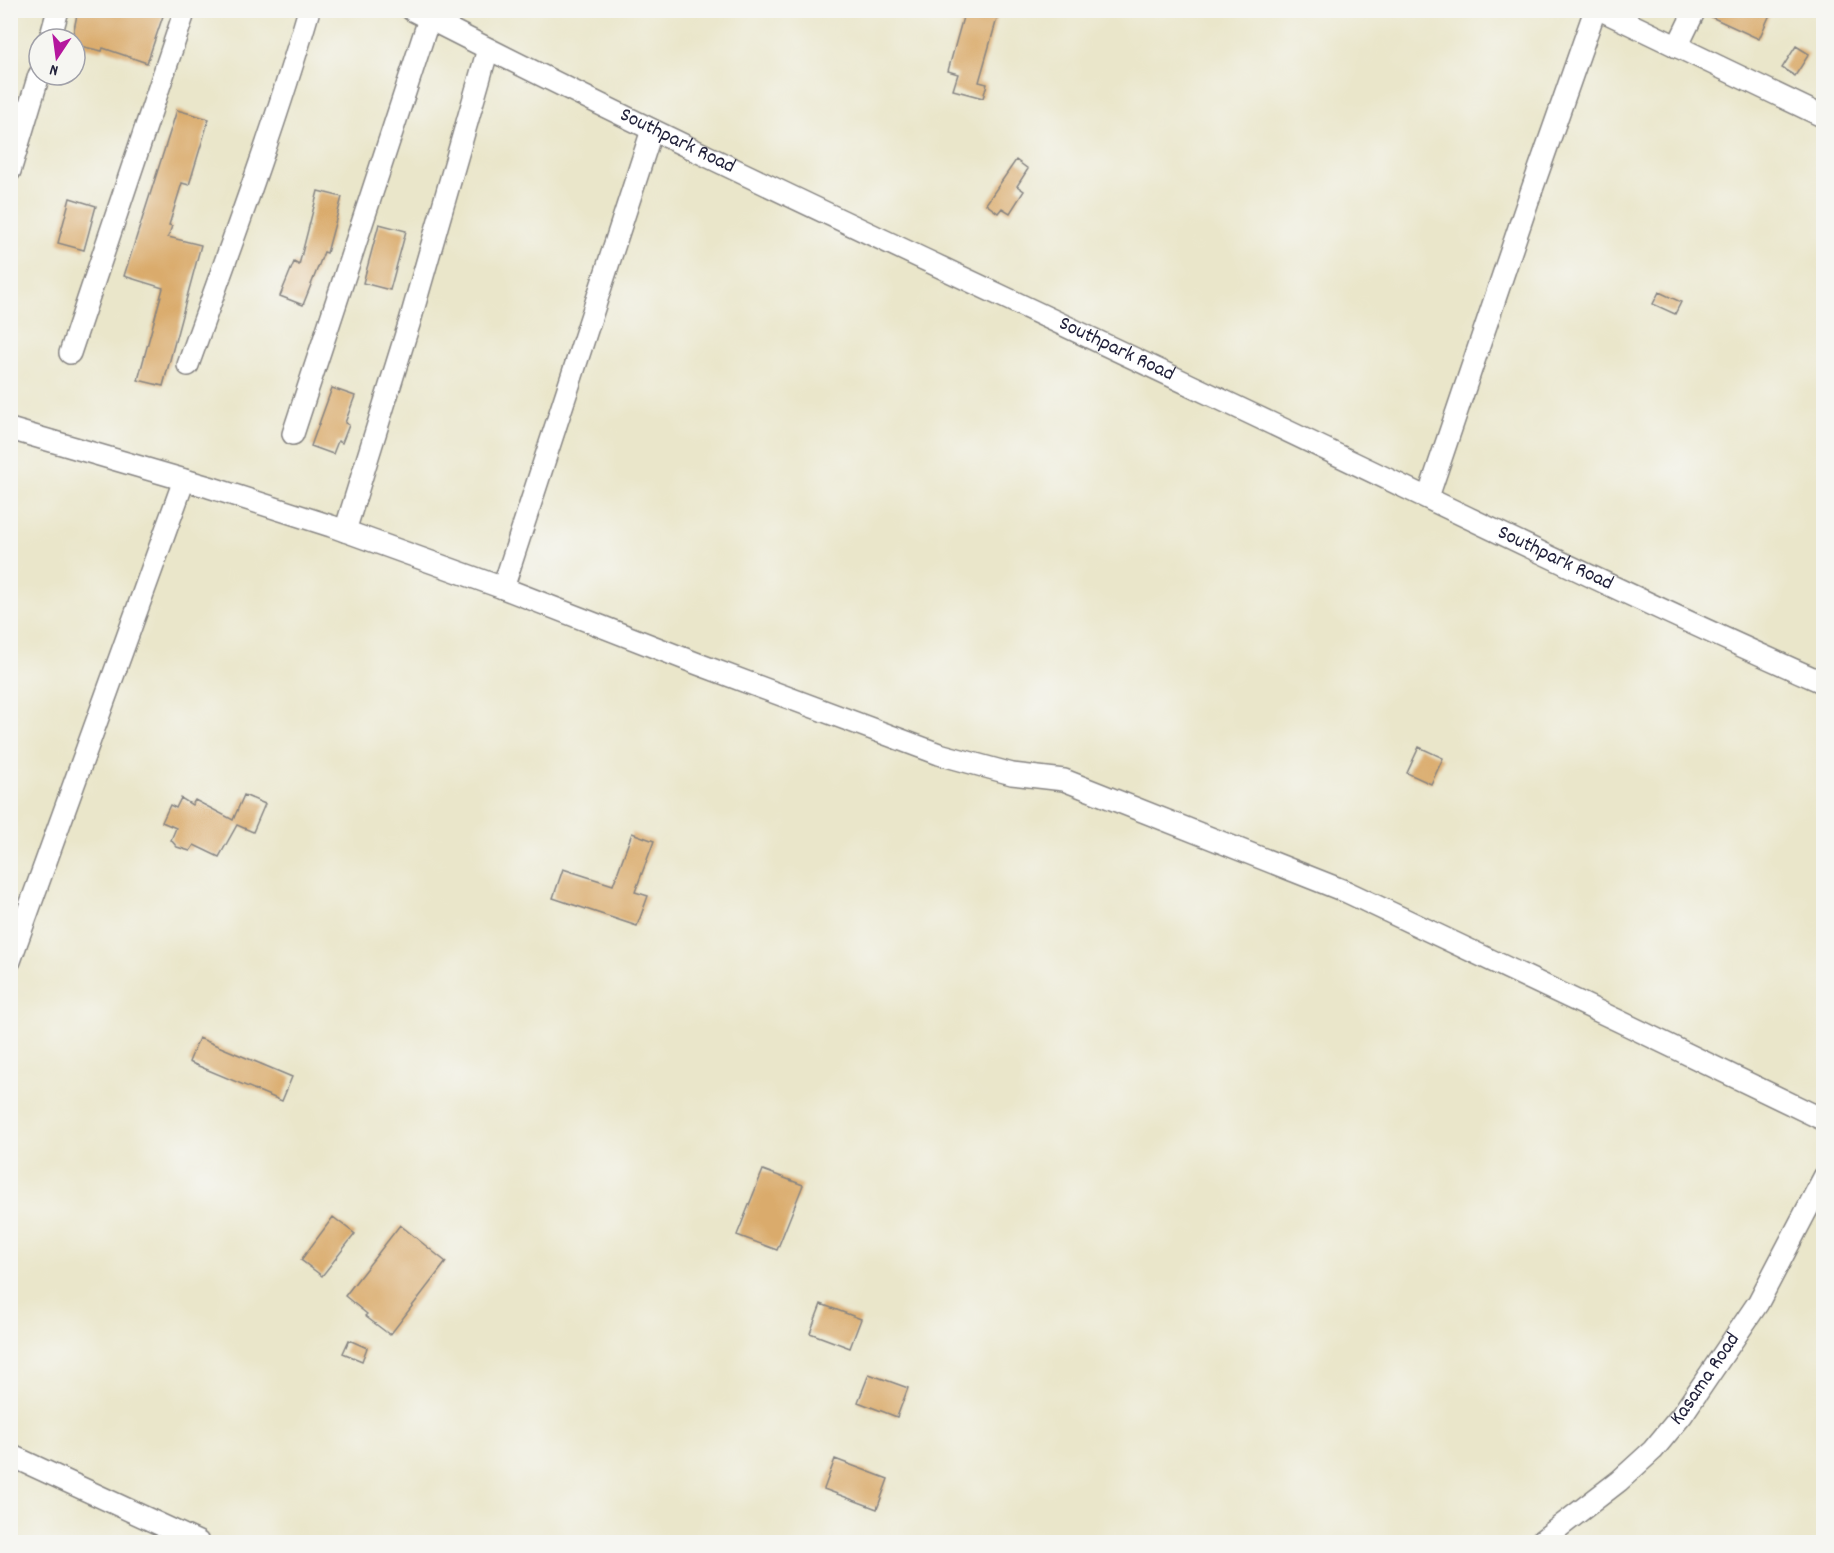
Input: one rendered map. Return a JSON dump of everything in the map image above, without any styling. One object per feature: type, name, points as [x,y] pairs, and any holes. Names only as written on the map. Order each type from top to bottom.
[{"type":"street","points":[[53,27],[58,10]]},
{"type":"street","points":[[70,353],[185,10]]},
{"type":"street","points":[[188,365],[242,215],[309,10]]},
{"type":"street","points":[[1428,497],[1595,10]]},
{"type":"street","points":[[1601,10],[1824,117]]},
{"type":"street","points":[[1677,47],[1695,10]]},
{"type":"street","points":[[293,434],[421,15]]},
{"type":"street","name":"Southpark Road","points":[[421,15],[652,130],[1428,497],[1571,568],[1824,683]]},
{"type":"street","points":[[345,531],[410,321],[488,49]]},
{"type":"street","points":[[10,171],[35,87]]},
{"type":"street","points":[[503,588],[652,130]]},
{"type":"street","points":[[10,429],[184,480],[345,531],[503,588],[939,754],[1012,774],[1064,780],[1347,892],[1824,1120]]},
{"type":"street","points":[[10,961],[184,480]]},
{"type":"street","name":"Kasama Road","points":[[1540,1542],[1619,1481],[1653,1450],[1682,1415],[1758,1303],[1824,1177]]},
{"type":"street","points":[[10,1455],[198,1542]]},
{"type":"building","points":[[78,10],[165,10],[147,63],[103,48],[102,51],[87,48],[87,27],[74,27]]},
{"type":"building","points":[[965,10],[980,10],[998,15],[979,82],[987,84],[983,98],[953,90],[958,74],[948,71]]},
{"type":"building","points":[[1708,10],[1772,10],[1759,39],[1707,15]]},
{"type":"building","points":[[1796,46],[1809,54],[1795,76],[1782,68]]},
{"type":"building","points":[[177,110],[209,119],[189,185],[182,183],[169,225],[172,226],[168,237],[201,245],[163,386],[138,380],[163,288],[124,276]]},
{"type":"building","points":[[1016,160],[1028,169],[1017,186],[1024,191],[1010,213],[1002,208],[998,213],[986,204]]},
{"type":"building","points":[[318,191],[342,197],[327,253],[324,252],[303,305],[280,296],[294,262],[299,265]]},
{"type":"building","points":[[70,198],[96,206],[84,250],[58,243]]},
{"type":"building","points":[[379,224],[406,231],[390,290],[363,283]]},
{"type":"building","points":[[1659,292],[1681,302],[1675,314],[1653,304]]},
{"type":"building","points":[[332,388],[355,396],[345,423],[349,425],[342,443],[338,441],[333,454],[311,446]]},
{"type":"building","points":[[1419,747],[1443,758],[1431,784],[1407,773]]},
{"type":"building","points":[[244,795],[265,804],[253,832],[237,825],[219,857],[194,845],[190,851],[177,847],[171,840],[176,828],[162,822],[170,805],[176,808],[181,798],[192,805],[195,800],[233,820]]},
{"type":"building","points":[[632,833],[654,841],[635,892],[648,896],[637,926],[553,898],[563,869],[613,885]]},
{"type":"building","points":[[199,1038],[292,1077],[282,1101],[189,1062]]},
{"type":"building","points":[[763,1170],[803,1185],[777,1250],[737,1235]]},
{"type":"building","points":[[333,1217],[355,1234],[322,1276],[301,1260]]},
{"type":"building","points":[[400,1225],[446,1262],[390,1335],[365,1316],[367,1314],[345,1296]]},
{"type":"building","points":[[821,1304],[861,1319],[850,1348],[810,1333]]},
{"type":"building","points":[[349,1340],[367,1348],[362,1361],[343,1353]]},
{"type":"building","points":[[869,1374],[908,1388],[897,1417],[858,1402]]},
{"type":"building","points":[[835,1459],[888,1479],[877,1509],[824,1489]]}]
